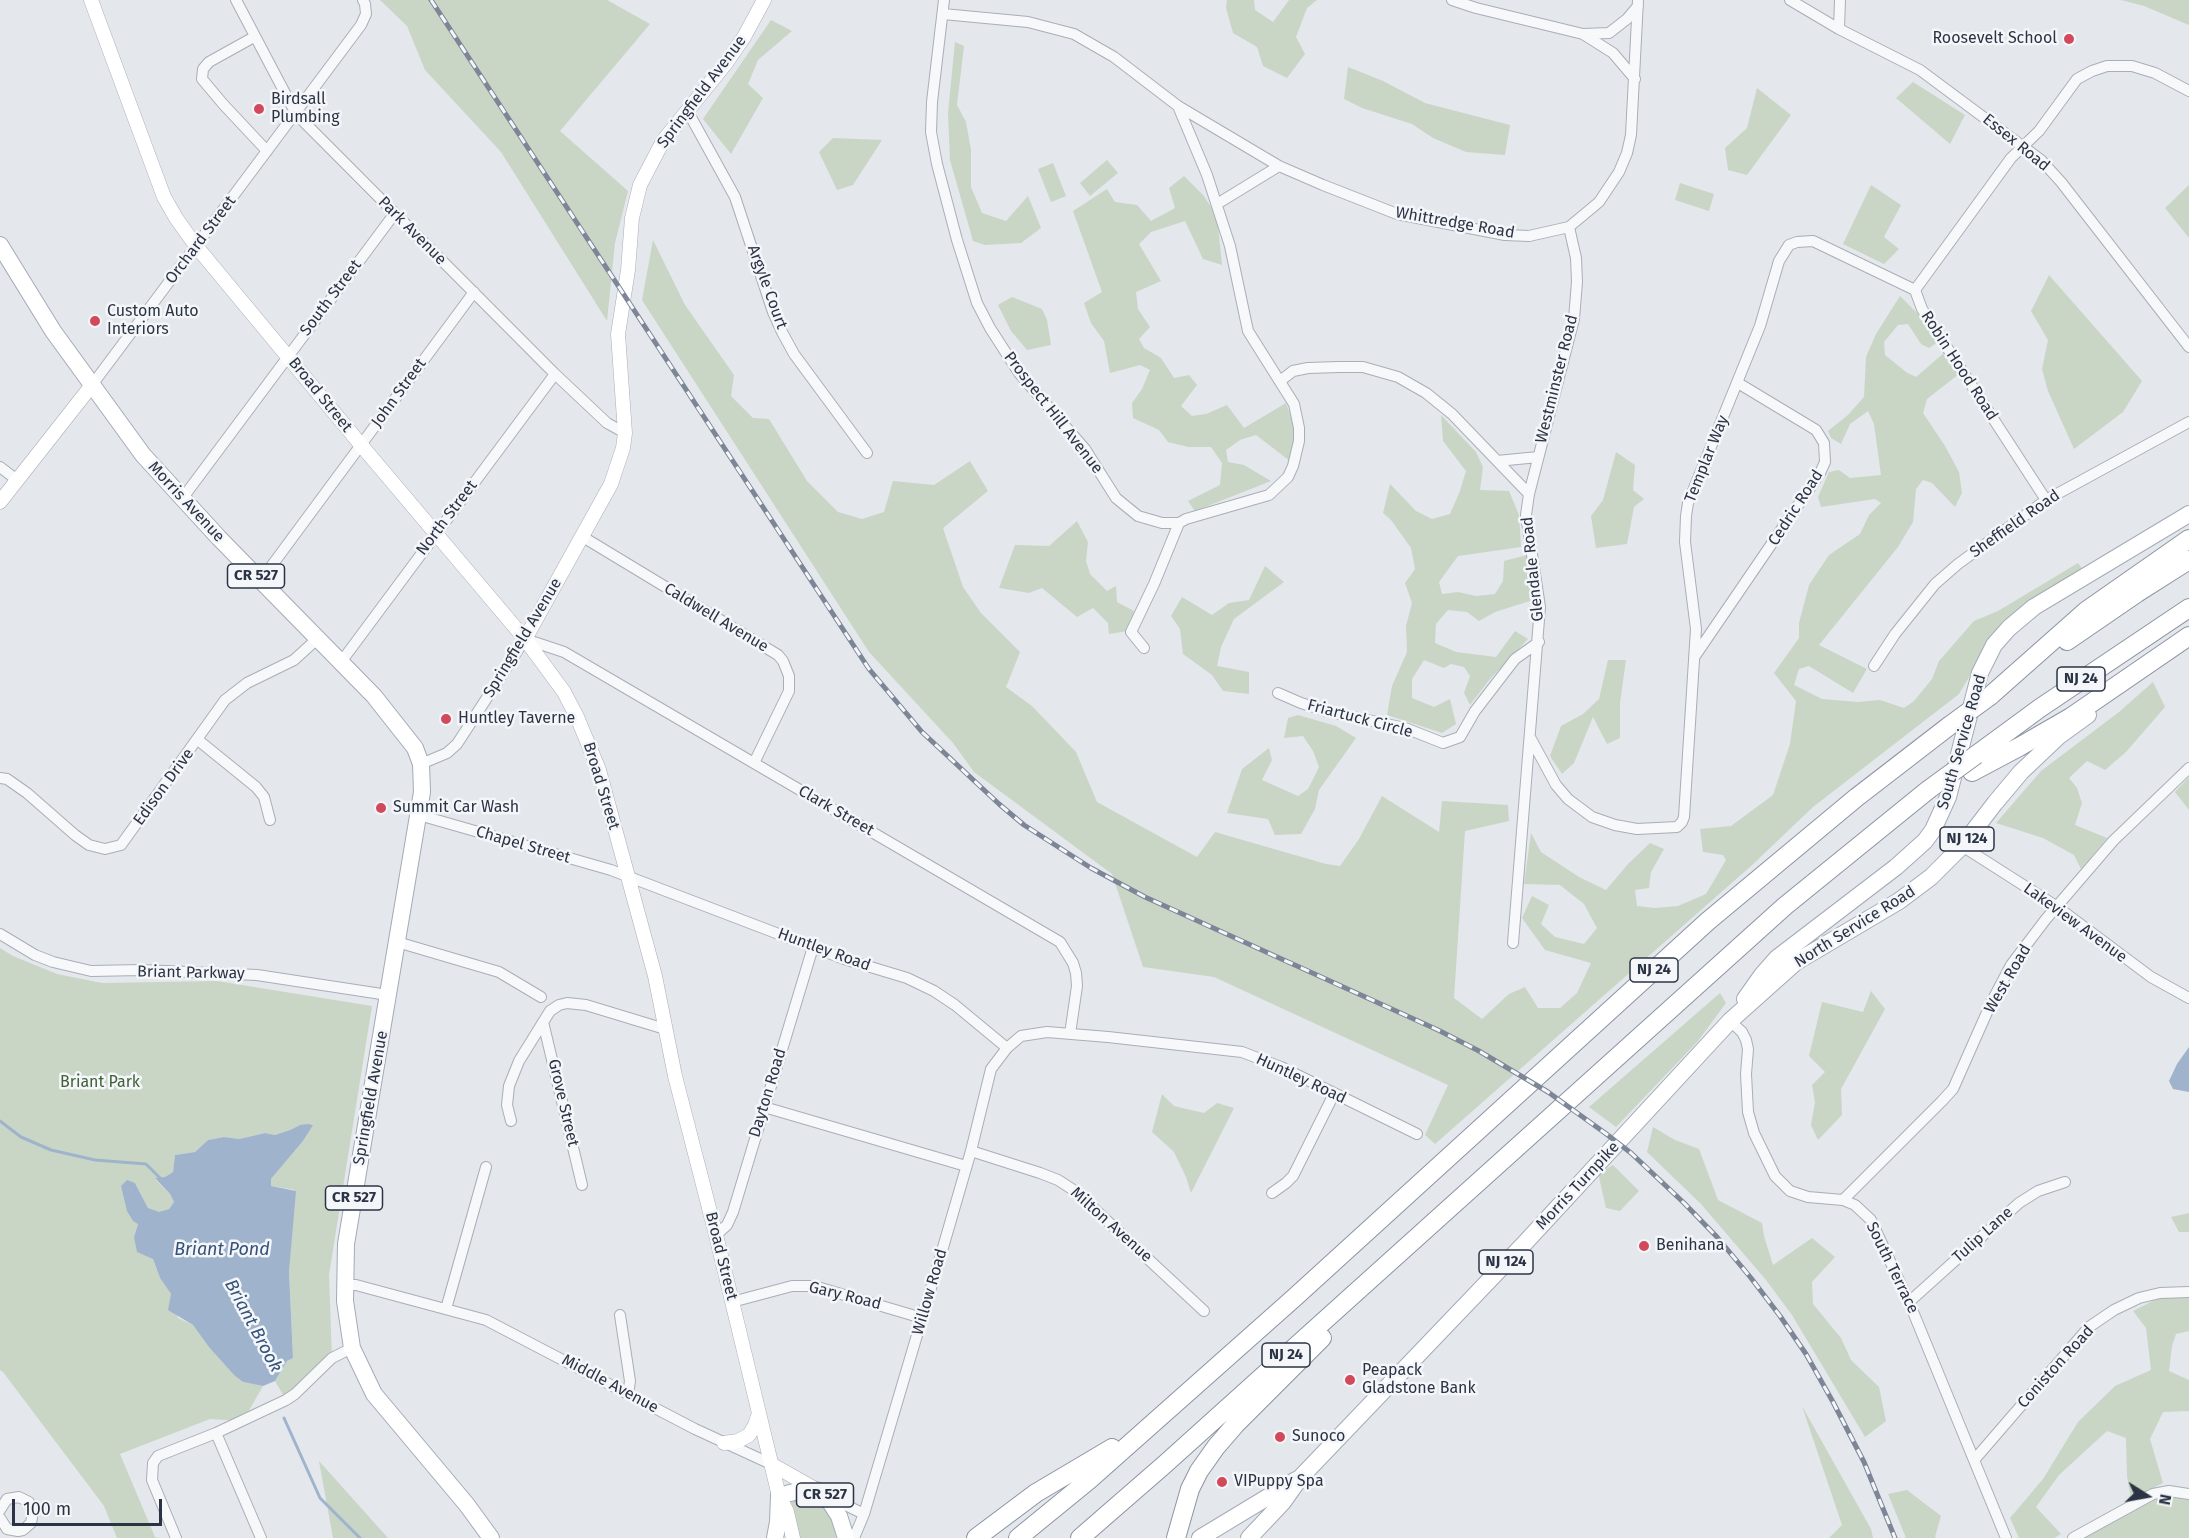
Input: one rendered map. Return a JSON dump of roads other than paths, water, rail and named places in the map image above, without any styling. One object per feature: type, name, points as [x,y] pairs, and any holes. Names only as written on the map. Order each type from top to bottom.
[{"type":"highway","points":[[1990,696],[2086,611],[2189,539]]},
{"type":"highway","name":"NJ 24","points":[[1018,1538],[1150,1426],[1708,921],[1857,796],[1949,726],[2091,624],[2189,561]]},
{"type":"highway","name":"NJ 24","points":[[1080,1538],[1785,906],[1928,790],[1974,763],[2083,678],[2189,608]]},
{"type":"highway","points":[[1974,763],[2019,747],[2071,717],[2189,637]]},
{"type":"highway","points":[[1176,1538],[1190,1489],[1199,1470],[1216,1447],[1235,1425],[1490,1171]]},
{"type":"highway","points":[[976,1538],[1036,1493],[1150,1426]]},
{"type":"main road","name":"Broad Street","points":[[91,0],[164,197],[176,218],[196,246],[525,639],[564,692],[585,733],[599,770],[655,976],[675,1076],[779,1496],[787,1512],[793,1538]]},
{"type":"main road","name":"Springfield Avenue","points":[[525,639],[583,537],[619,465],[625,433],[618,334],[628,270],[632,218],[640,185],[653,157],[687,110],[726,63],[744,37],[764,0]]},
{"type":"main road","name":"Morris Avenue","points":[[0,245],[53,331],[143,455],[182,499],[374,696],[402,728],[415,748],[421,764]]},
{"type":"main road","name":"Orchard Street","points":[[0,502],[92,385]]},
{"type":"main road","name":"South Service Road","points":[[1730,1021],[1762,975],[1777,958],[1896,867],[1925,841],[1933,830],[1948,797],[1980,673],[1994,645],[2009,628],[2034,607],[2189,514]]},
{"type":"main road","name":"North Service Road","points":[[1730,1021],[1796,962],[1917,888],[1962,846],[2021,772],[2059,736],[2189,637]]},
{"type":"main road","name":"Springfield Avenue","points":[[421,764],[422,792],[419,815],[346,1244],[347,1321],[352,1348],[374,1394],[467,1505],[491,1538]]},
{"type":"main road","name":"Morris Turnpike","points":[[1249,1538],[1283,1502],[1300,1478],[1523,1245],[1730,1021]]},
{"type":"main road","points":[[724,1443],[738,1441],[749,1435],[759,1413]]},
{"type":"main road","name":"Middle Avenue","points":[[771,1464],[822,1493]]},
{"type":"main road","name":"Morris Turnpike","points":[[1200,1538],[1300,1478]]},
{"type":"main road","name":"CR 527","points":[[779,1496],[805,1489],[822,1493],[839,1516],[846,1538]]},
{"type":"main road","name":"Broad Street","points":[[775,1538],[779,1496]]},
{"type":"street","name":"Park Avenue","points":[[236,0],[296,114],[555,374],[607,423],[625,433]]},
{"type":"street","name":"Orchard Street","points":[[92,385],[361,25],[366,14],[363,0]]},
{"type":"street","name":"Prospect Hill Avenue","points":[[944,0],[932,102],[931,132],[954,229],[977,303],[1019,373],[1085,449],[1116,498],[1138,516],[1162,524],[1179,523],[1269,495],[1287,477],[1295,460],[1299,441],[1294,404],[1248,331],[1230,246],[1217,204],[1178,106]]},
{"type":"street","points":[[1452,0],[1583,34],[1609,33],[1627,19],[1638,3]]},
{"type":"street","name":"Essex Road","points":[[1790,0],[1839,29],[1920,70],[2041,160],[2061,182],[2189,347]]},
{"type":"street","points":[[1839,29],[1840,0]]},
{"type":"street","name":"Whittredge Road","points":[[943,14],[1028,22],[1074,34],[1114,57],[1178,106],[1279,166],[1397,214],[1505,236],[1529,236],[1569,227],[1599,202],[1619,172],[1631,135],[1638,3]]},
{"type":"street","points":[[1583,34],[1613,53],[1635,79]]},
{"type":"street","points":[[254,37],[209,62],[203,69],[202,79],[223,105],[267,151]]},
{"type":"street","name":"Robin Hood Road","points":[[2046,500],[1922,309],[1915,290],[2011,158],[2038,131],[2074,82],[2084,74],[2115,65],[2140,67],[2189,91]]},
{"type":"street","name":"Argyle Court","points":[[687,110],[735,197],[773,312],[782,332],[794,354],[867,453]]},
{"type":"street","points":[[1217,204],[1279,166]]},
{"type":"street","name":"South Street","points":[[182,499],[394,213]]},
{"type":"street","name":"Westminster Road","points":[[1529,494],[1574,319],[1576,258],[1569,227]]},
{"type":"street","name":"Templar Way","points":[[1531,740],[1556,785],[1581,811],[1592,817],[1615,825],[1637,829],[1677,826],[1682,822],[1696,629],[1685,542],[1688,503],[1760,326],[1776,268],[1789,245],[1805,241],[1821,243],[1915,290]]},
{"type":"street","name":"John Street","points":[[259,579],[267,572],[474,292]]},
{"type":"street","name":"Glendale Road","points":[[1280,381],[1293,371],[1339,366],[1363,368],[1398,377],[1426,393],[1452,414],[1529,494],[1526,515],[1540,606],[1539,642],[1513,943]]},
{"type":"street","name":"North Street","points":[[341,662],[555,374]]},
{"type":"street","name":"Cedric Road","points":[[1695,656],[1820,473],[1825,462],[1824,443],[1816,430],[1738,382]]},
{"type":"street","name":"Sheffield Road","points":[[1874,666],[1895,634],[1935,584],[1958,564],[2046,500],[2189,422]]},
{"type":"street","points":[[1497,461],[1538,457]]},
{"type":"street","points":[[0,467],[17,480]]},
{"type":"street","points":[[1144,648],[1131,632],[1179,523]]},
{"type":"street","name":"Caldwell Avenue","points":[[583,537],[778,655],[783,661],[789,676],[789,691],[754,763]]},
{"type":"street","name":"Edison Drive","points":[[0,778],[7,779],[27,793],[89,845],[105,849],[121,845],[225,700],[236,690],[294,660],[317,639]]},
{"type":"street","name":"Clark Street","points":[[525,639],[564,652],[1060,942],[1073,963],[1076,974],[1077,986],[1070,1034]]},
{"type":"street","name":"Springfield Avenue","points":[[421,764],[447,753],[457,744],[525,639]]},
{"type":"street","name":"Friartuck Circle","points":[[1278,693],[1320,709],[1405,729],[1443,743],[1460,737],[1475,711],[1515,659],[1539,642]]},
{"type":"street","points":[[198,740],[256,787],[267,804],[270,820]]},
{"type":"street","name":"West Road","points":[[1843,1200],[1953,1089],[1992,1001],[2012,965],[2056,906],[2113,841],[2189,768]]},
{"type":"street","name":"Chapel Street","points":[[419,815],[627,875]]},
{"type":"street","name":"Lakeview Avenue","points":[[1962,846],[2056,906],[2151,977],[2189,998]]},
{"type":"street","name":"Huntley Road","points":[[627,875],[844,959],[907,978],[934,991],[955,1005],[1007,1048],[1021,1036],[1030,1033],[1070,1034],[1242,1052],[1281,1067],[1417,1134]]},
{"type":"street","name":"Briant Parkway","points":[[0,934],[35,955],[91,971],[141,970],[257,975],[388,995]]},
{"type":"street","points":[[397,942],[499,972],[541,997]]},
{"type":"street","name":"Dayton Road","points":[[716,1235],[727,1225],[733,1212],[813,947]]},
{"type":"street","points":[[512,1121],[507,1105],[509,1086],[519,1061],[550,1011],[559,1005],[577,1003],[665,1029]]},
{"type":"street","name":"South Terrace","points":[[1730,1021],[1742,1032],[1746,1040],[1748,1112],[1754,1133],[1775,1176],[1790,1191],[1808,1197],[1843,1200],[1855,1206],[1871,1220],[1909,1302],[2006,1538]]},
{"type":"street","name":"Grove Street","points":[[543,1022],[582,1185]]},
{"type":"street","name":"Willow Road","points":[[854,1538],[864,1514],[971,1151],[991,1069],[1007,1048]]},
{"type":"street","points":[[1272,1193],[1293,1176],[1334,1094]]},
{"type":"street","points":[[764,1107],[966,1166]]},
{"type":"street","name":"Milton Avenue","points":[[971,1151],[1040,1173],[1058,1180],[1075,1191],[1204,1311]]},
{"type":"street","points":[[446,1309],[486,1167]]},
{"type":"street","name":"Tulip Lane","points":[[1909,1302],[2019,1203],[2038,1191],[2065,1182]]},
{"type":"street","name":"Middle Avenue","points":[[345,1285],[356,1285],[495,1324],[724,1443],[771,1464]]},
{"type":"street","name":"Gary Road","points":[[732,1302],[792,1286],[814,1286],[922,1318]]},
{"type":"street","name":"Coniston Road","points":[[1975,1459],[2089,1327],[2114,1310],[2139,1298],[2160,1293],[2189,1292]]},
{"type":"street","points":[[620,1315],[630,1381],[628,1394]]},
{"type":"street","points":[[177,1538],[152,1480],[153,1463],[158,1456],[216,1433],[286,1400],[332,1358],[352,1348]]},
{"type":"street","points":[[216,1433],[261,1538]]},
{"type":"street","points":[[2073,1538],[2154,1494],[2169,1491],[2189,1494]]},
{"type":"street","name":"Middle Avenue","points":[[822,1493],[864,1514]]},
{"type":"street","points":[[0,1510],[3,1503],[13,1497],[19,1497],[29,1502],[33,1512],[31,1523],[23,1530],[12,1534],[0,1518]]},
{"type":"water","points":[[2189,1047],[2189,1092],[2173,1089],[2169,1081]]},
{"type":"water","name":"Briant Pond","points":[[308,1124],[313,1125],[303,1141],[271,1179],[271,1186],[296,1191],[289,1272],[293,1358],[287,1361],[275,1381],[263,1386],[243,1382],[209,1347],[193,1325],[168,1310],[171,1294],[160,1278],[153,1259],[137,1252],[134,1237],[138,1224],[133,1221],[127,1211],[121,1186],[127,1180],[135,1183],[148,1208],[159,1212],[169,1209],[174,1202],[170,1194],[155,1178],[165,1177],[173,1172],[175,1155],[195,1152],[208,1140],[224,1137],[239,1139],[265,1133],[275,1135]]},
{"type":"waterway","name":"Briant Brook","points":[[0,1121],[21,1137],[51,1150],[95,1160],[146,1164],[162,1180]]},
{"type":"waterway","name":"Briant Brook","points":[[284,1418],[320,1498],[360,1538]]},
{"type":"railway","points":[[431,0],[869,669],[922,732],[1024,825],[1091,868],[1145,897],[1438,1030],[1479,1051],[1548,1092],[1631,1153],[1717,1237],[1780,1316],[1806,1354],[1833,1402],[1864,1462],[1895,1538]]},
{"type":"place","name":"Roosevelt School","points":[[2069,39]]},
{"type":"place","name":"Birdsall Plumbing","points":[[259,109]]},
{"type":"place","name":"Custom Auto Interiors","points":[[95,321]]},
{"type":"place","name":"Huntley Taverne","points":[[446,719]]},
{"type":"place","name":"Summit Car Wash","points":[[381,808]]},
{"type":"place","name":"Benihana","points":[[1644,1246]]},
{"type":"place","name":"Peapack Gladstone Bank","points":[[1350,1380]]},
{"type":"place","name":"Sunoco","points":[[1280,1437]]},
{"type":"place","name":"VIPuppy Spa","points":[[1222,1482]]},
{"type":"park label","name":"Briant Park","points":[[100,1083]]}]
